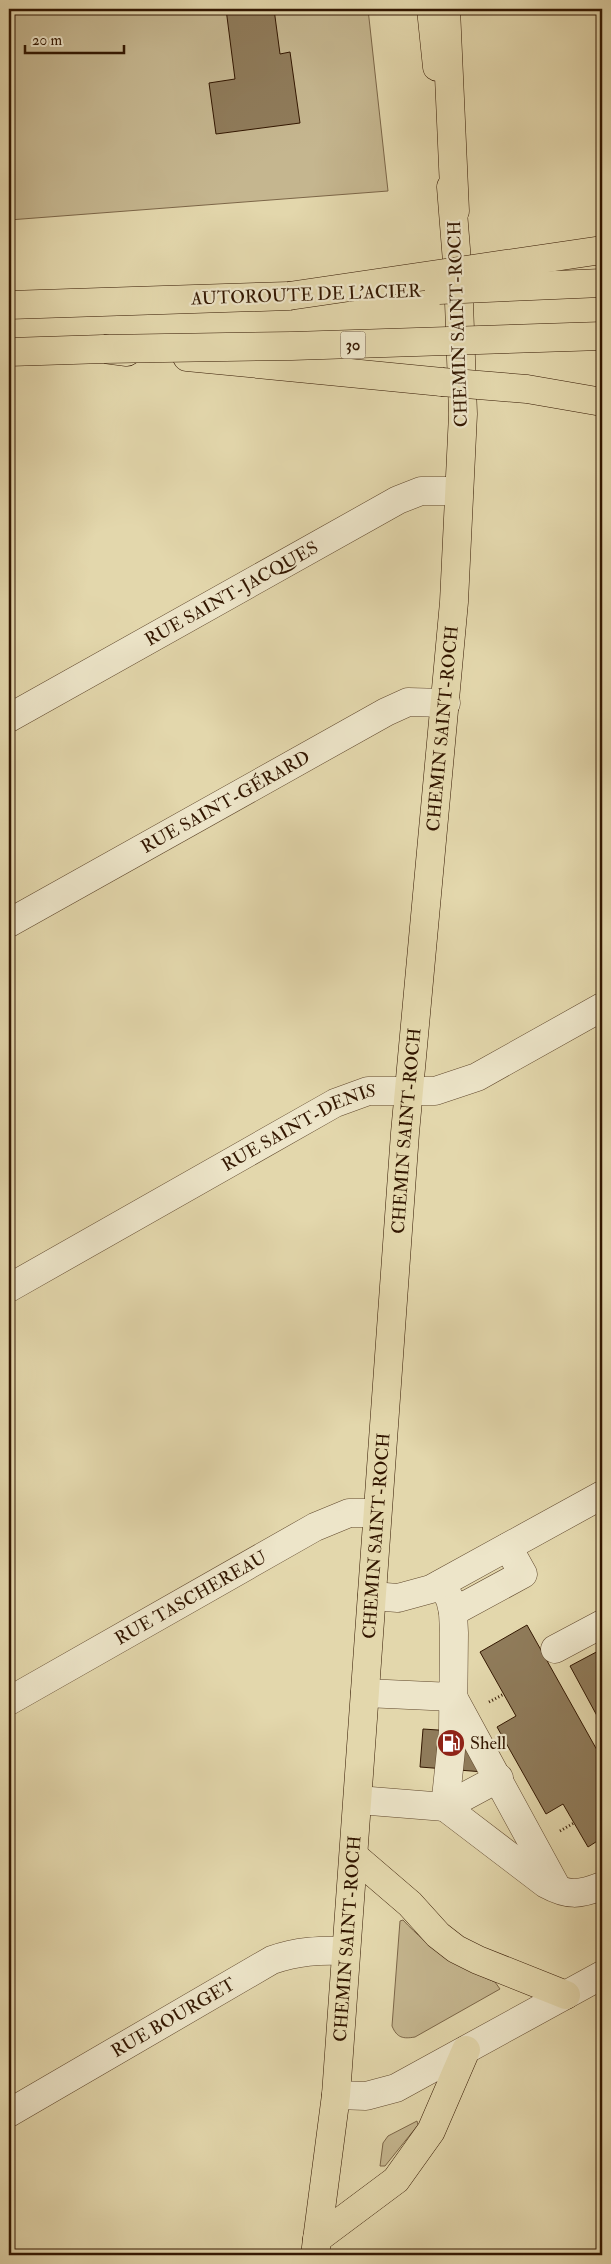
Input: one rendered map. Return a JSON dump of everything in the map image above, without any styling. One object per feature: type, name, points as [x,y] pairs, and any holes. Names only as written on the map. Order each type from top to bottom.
[{"type":"main road","name":"CHEMIN SAINT-ROCH","points":[[316,2247],[336,2095],[410,1090],[454,602],[463,414],[454,211],[431,9]]},
{"type":"main road","points":[[446,9],[454,211]]},
{"type":"main road","points":[[289,296],[602,250]]},
{"type":"main road","name":"AUTOROUTE DE L'ACIER","points":[[9,305],[602,283]]},
{"type":"main road","name":"30","points":[[9,352],[302,346],[602,336]]},
{"type":"main road","points":[[104,349],[490,385],[602,402]]},
{"type":"main road","points":[[354,1856],[410,1904],[438,1935],[456,1949],[478,1960],[566,1995]]},
{"type":"main road","points":[[316,2247],[396,2180],[431,2131],[466,2050]]},
{"type":"street","name":"RUE SAINT-JACQUES","points":[[9,718],[398,500],[421,491],[459,491]]},
{"type":"street","name":"RUE SAINT-GÉRARD","points":[[9,923],[386,712],[408,702],[446,703]]},
{"type":"street","name":"RUE SAINT-DENIS","points":[[9,1288],[335,1103],[368,1091],[434,1091],[477,1077],[602,1007]]},
{"type":"street","points":[[372,1596],[404,1596],[441,1584],[602,1495]]},
{"type":"street","name":"RUE TASCHEREAU","points":[[9,1701],[315,1527],[349,1513],[378,1513]]},
{"type":"street","points":[[453,1612],[523,1574],[508,1547]]},
{"type":"street","points":[[441,1584],[450,1599],[453,1612],[453,1731],[445,1807]]},
{"type":"street","points":[[555,1648],[602,1624]]},
{"type":"street","points":[[365,1693],[453,1697]]},
{"type":"street","points":[[453,1697],[499,1778],[559,1891]]},
{"type":"street","points":[[445,1807],[499,1778]]},
{"type":"street","points":[[358,1800],[445,1807],[546,1884],[559,1891],[569,1894],[584,1892],[602,1886]]},
{"type":"street","name":"RUE BOURGET","points":[[9,2113],[272,1960],[294,1952],[318,1950],[346,1951]]},
{"type":"street","points":[[336,2095],[366,2096],[387,2092],[602,1975]]},
{"type":"shaded area","points":[[9,9],[368,9],[388,191],[9,220]]},
{"type":"shaded area","points":[[403,1920],[434,1949],[469,1970],[495,1982],[500,1989],[415,2037],[404,2038],[398,2035],[392,2026],[400,1921]]},
{"type":"shaded area","points":[[417,2121],[418,2125],[385,2166],[380,2166],[383,2143],[388,2136]]},
{"type":"building","points":[[226,9],[274,9],[280,54],[290,52],[300,123],[216,134],[209,83],[235,79]]},
{"type":"building","points":[[527,1625],[602,1759],[602,1838],[588,1847],[563,1804],[546,1814],[497,1727],[516,1716],[480,1652]]},
{"type":"building","points":[[602,1649],[602,1725],[570,1666]]},
{"type":"building","points":[[423,1729],[453,1731],[484,1772],[420,1767]]},
{"type":"place","name":"Shell","points":[[451,1743]]}]
